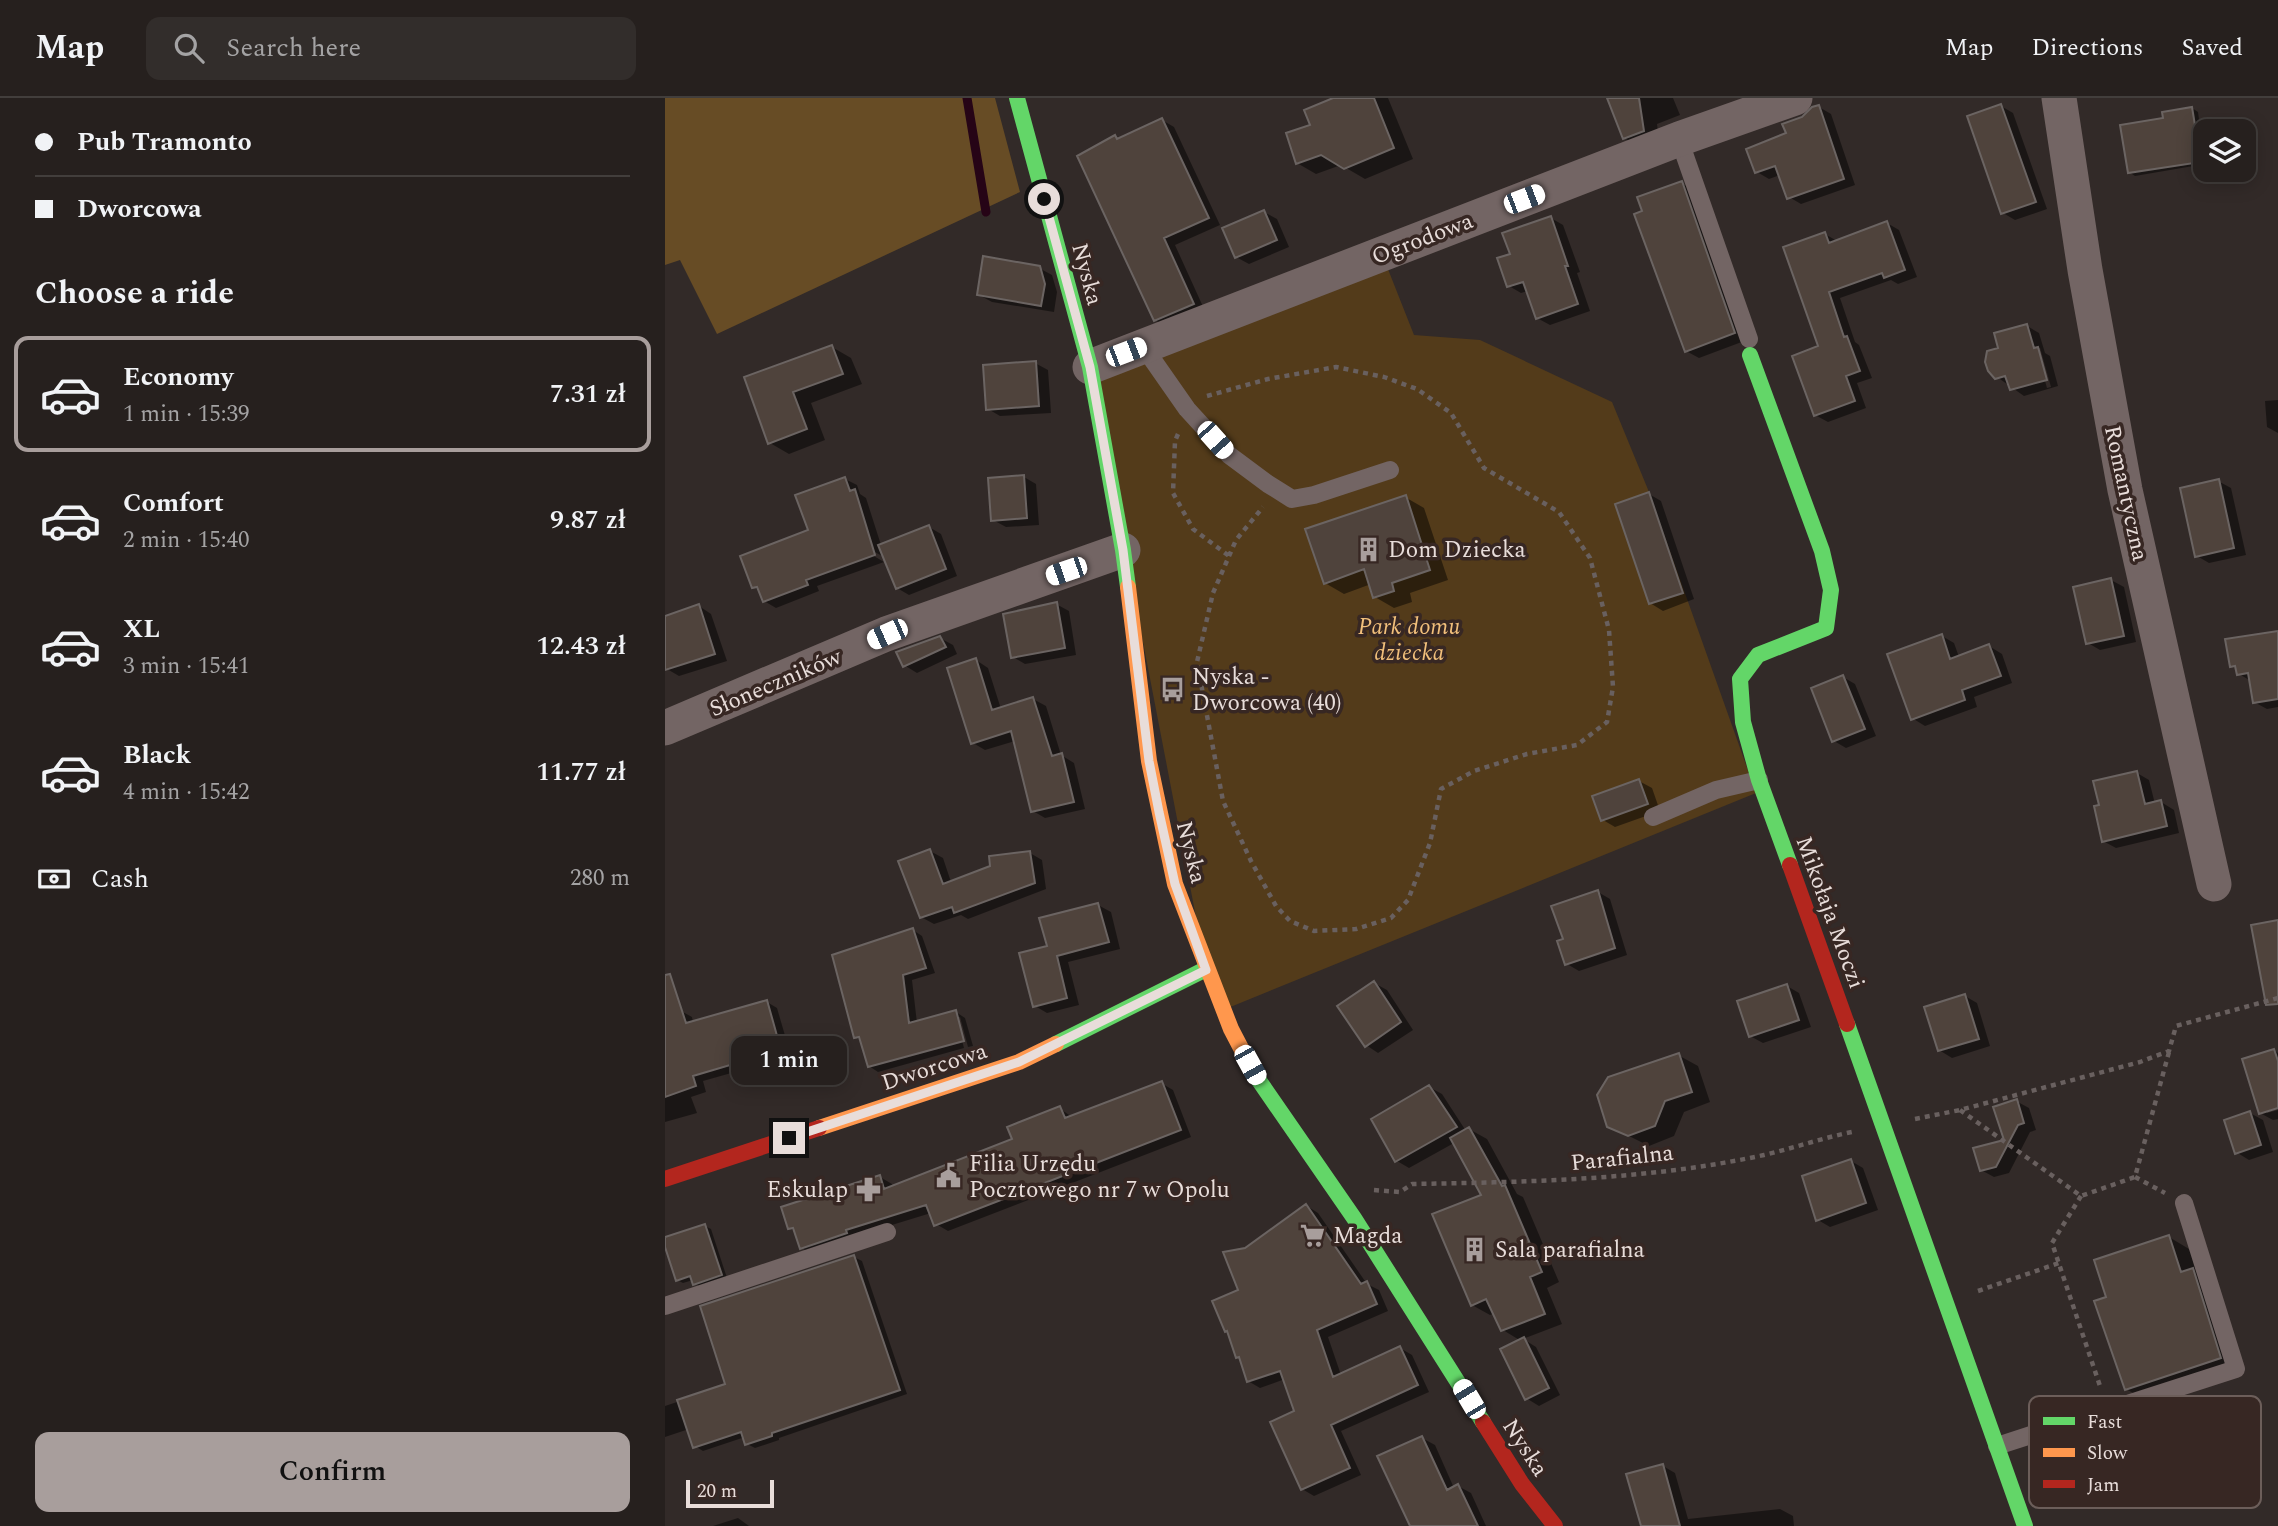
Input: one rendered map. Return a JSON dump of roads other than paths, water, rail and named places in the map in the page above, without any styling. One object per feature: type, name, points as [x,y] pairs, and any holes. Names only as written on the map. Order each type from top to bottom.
[{"type":"street","name":"Nyska","points":[[1017,98],[1090,367],[1123,550],[1149,761],[1175,884],[1206,970],[1231,1030],[1260,1082],[1354,1218],[1522,1484],[1555,1526]]},
{"type":"street","name":"Ogrodowa","points":[[1090,367],[1679,139],[1795,98]]},
{"type":"street","name":"Romantyczna","points":[[2059,98],[2085,270],[2125,490],[2214,884]]},
{"type":"street","name":"Mikołaja Moczi","points":[[1750,347],[1822,551],[1831,590],[1826,628],[1758,655],[1740,679],[1743,722],[1759,780],[2025,1526]]},
{"type":"street","name":"Słoneczników","points":[[665,728],[887,634],[1123,550]]},
{"type":"street","name":"Dworcowa","points":[[665,1179],[1019,1062],[1206,970]]},
{"type":"lane","points":[[1679,139],[1750,347]]},
{"type":"lane","points":[[1143,346],[1187,410],[1229,455],[1292,499],[1314,495],[1390,470]]},
{"type":"lane","points":[[1653,817],[1716,790],[1759,780]]},
{"type":"lane","points":[[2152,1396],[2236,1369],[2184,1203]]},
{"type":"lane","points":[[665,1306],[887,1232]]},
{"type":"lane","points":[[1997,1446],[2029,1436]]},
{"type":"waterway","points":[[967,98],[986,212]]},
{"type":"place","name":"Dom Dziecka","points":[[1368,549]]},
{"type":"place","name":"Nyska - Dworcowa (40)","points":[[1172,689]]},
{"type":"place","name":"Filia Urzędu Pocztowego nr 7 w Opolu","points":[[949,1176]]},
{"type":"place","name":"Eskulap","points":[[868,1189]]},
{"type":"place","name":"Magda","points":[[1313,1235]]},
{"type":"place","name":"Sala parafialna","points":[[1475,1249]]},
{"type":"park label","name":"Park domu dziecka","points":[[1409,639]]}]
